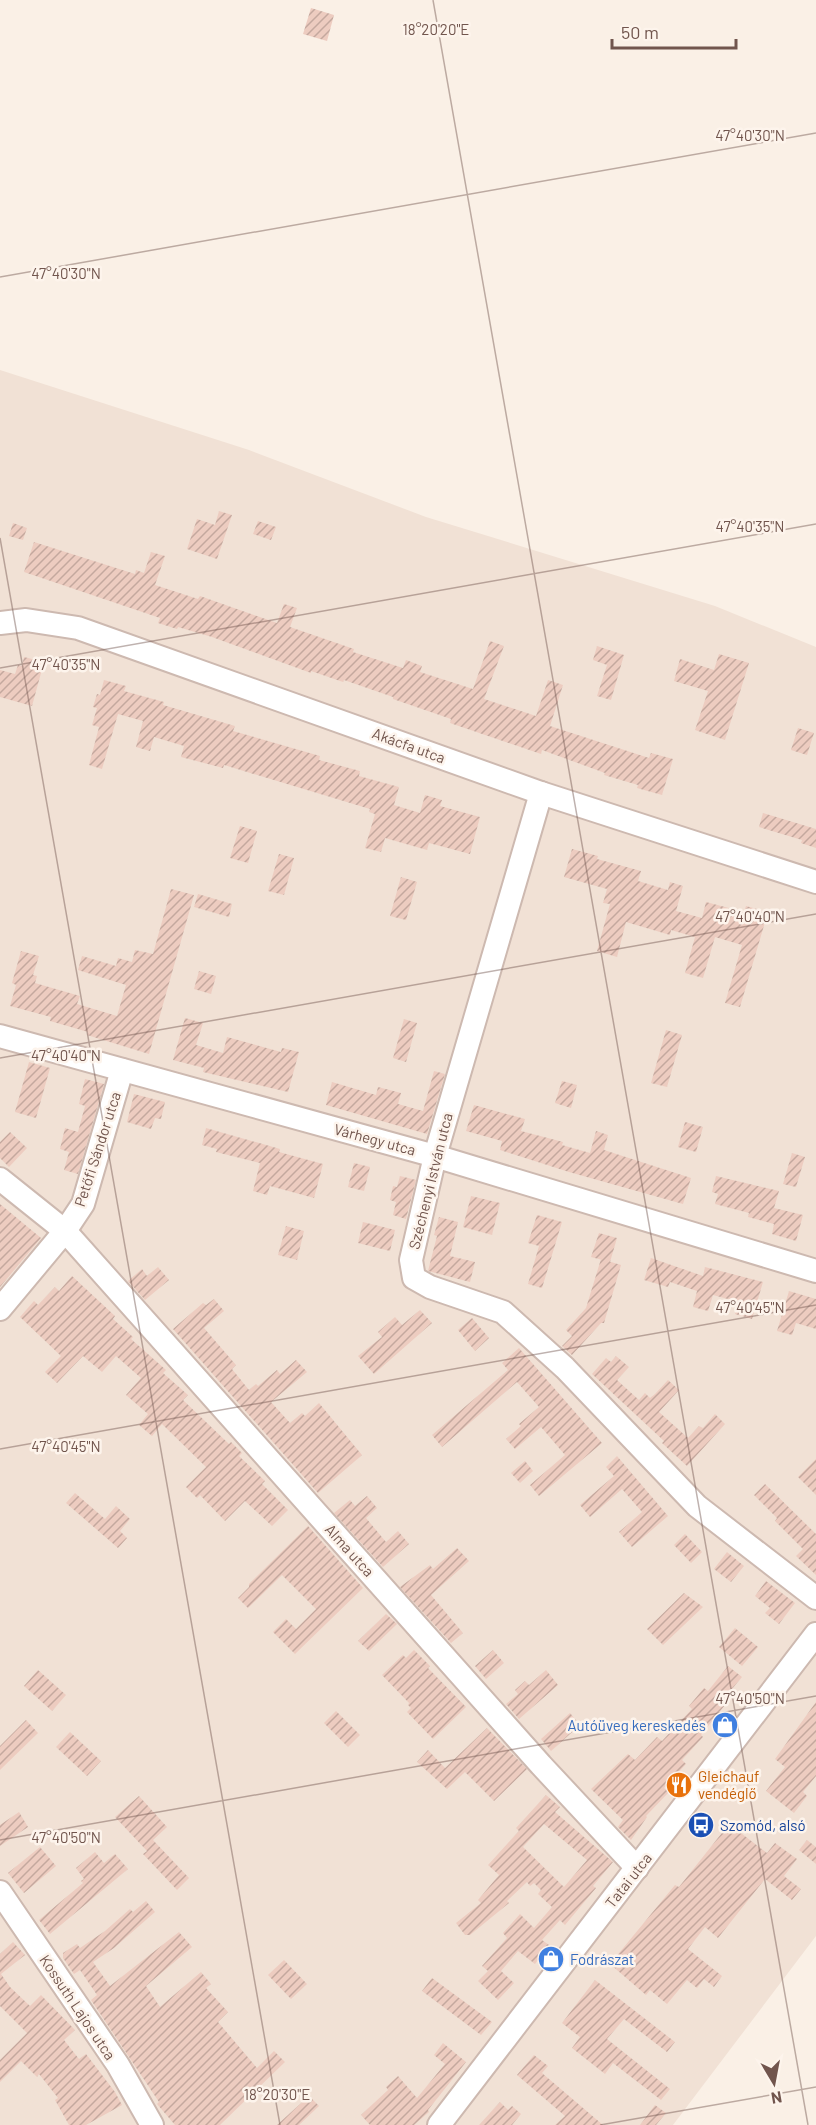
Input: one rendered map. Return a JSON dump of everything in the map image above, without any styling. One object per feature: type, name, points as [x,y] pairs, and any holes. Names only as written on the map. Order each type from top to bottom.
[{"type":"street","name":"Akácfa utca","points":[[0,623],[27,620],[78,628],[541,793],[816,882]]},
{"type":"street","name":"Széchenyi István utca","points":[[541,793],[435,1156],[411,1260],[414,1278],[430,1287],[504,1312],[565,1368],[697,1506],[816,1598]]},
{"type":"street","name":"Várhegy utca","points":[[0,1036],[435,1156],[816,1271]]},
{"type":"street","name":"Petőfi Sándor utca","points":[[0,1309],[65,1231],[83,1204],[122,1070]]},
{"type":"street","points":[[0,1179],[65,1231]]},
{"type":"street","name":"Alma utca","points":[[65,1231],[533,1756],[637,1868]]},
{"type":"street","name":"Tatai utca","points":[[439,2125],[816,1634]]},
{"type":"street","name":"Kossuth Lajos utca","points":[[0,1892],[118,2065],[152,2125]]},
{"type":"shaded area","points":[[0,370],[249,450],[426,517],[715,606],[816,647],[816,1936],[673,2125],[0,2125]]},
{"type":"building","points":[[311,8],[334,15],[327,41],[303,34]]},
{"type":"building","points":[[219,511],[232,515],[217,559],[187,549],[197,519],[215,525]]},
{"type":"building","points":[[258,521],[276,527],[271,540],[253,534]]},
{"type":"building","points":[[13,523],[27,528],[23,540],[9,536]]},
{"type":"building","points":[[34,542],[135,574],[136,570],[144,573],[151,552],[165,556],[155,585],[198,599],[200,596],[277,623],[284,604],[297,608],[290,627],[354,649],[353,652],[403,668],[406,660],[422,666],[420,672],[473,689],[490,641],[504,646],[484,699],[536,716],[548,680],[563,685],[550,726],[649,758],[651,753],[673,759],[662,795],[637,788],[638,785],[604,775],[605,773],[542,750],[541,754],[450,723],[451,719],[344,680],[343,682],[311,671],[311,673],[212,637],[158,623],[160,618],[24,572]]},
{"type":"building","points":[[597,646],[624,655],[611,700],[597,696],[607,665],[593,660]]},
{"type":"building","points":[[719,654],[749,663],[725,740],[695,730],[708,691],[674,681],[680,659],[714,670]]},
{"type":"building","points":[[24,657],[44,662],[32,706],[0,697],[0,670],[15,674],[18,665],[22,666]]},
{"type":"building","points":[[104,680],[126,686],[124,691],[164,702],[163,705],[235,726],[233,731],[320,756],[319,760],[360,771],[359,776],[399,787],[394,805],[420,813],[425,795],[442,800],[440,806],[480,817],[470,854],[429,843],[427,850],[385,838],[381,852],[365,848],[375,814],[369,812],[370,809],[224,765],[223,768],[181,757],[184,746],[154,737],[150,751],[136,747],[143,721],[118,714],[102,769],[89,765],[99,727],[92,725],[97,708],[93,707],[97,694],[100,695]]},
{"type":"building","points":[[798,728],[814,733],[807,755],[791,750]]},
{"type":"building","points":[[763,813],[816,829],[816,848],[801,843],[802,840],[759,827]]},
{"type":"building","points":[[240,826],[257,831],[248,863],[230,858]]},
{"type":"building","points":[[572,849],[598,856],[597,859],[641,871],[638,881],[668,890],[670,882],[683,886],[676,911],[702,918],[706,902],[744,912],[746,906],[768,912],[740,1007],[725,1003],[742,945],[715,937],[703,978],[685,973],[695,937],[671,930],[670,935],[626,922],[617,957],[597,951],[610,904],[603,903],[607,889],[564,877]]},
{"type":"building","points":[[279,854],[294,858],[284,895],[268,891]]},
{"type":"building","points":[[401,877],[417,882],[406,920],[390,916]]},
{"type":"building","points":[[171,889],[194,895],[149,1054],[87,1035],[88,1032],[50,1021],[51,1017],[10,1006],[16,985],[12,983],[21,951],[39,956],[33,975],[37,976],[35,983],[80,996],[77,1004],[117,1016],[126,985],[78,970],[82,956],[116,966],[118,958],[132,962],[135,950],[153,954]]},
{"type":"building","points":[[198,894],[232,904],[229,917],[194,907]]},
{"type":"building","points":[[199,971],[216,976],[211,994],[194,989]]},
{"type":"building","points":[[185,1018],[203,1023],[196,1045],[223,1053],[227,1037],[281,1052],[282,1048],[299,1052],[288,1092],[203,1072],[204,1068],[173,1060]]},
{"type":"building","points":[[404,1019],[417,1023],[406,1062],[393,1058]]},
{"type":"building","points":[[666,1030],[682,1035],[667,1087],[651,1083]]},
{"type":"building","points":[[29,1062],[50,1068],[36,1118],[15,1112]]},
{"type":"building","points":[[434,1071],[445,1074],[427,1134],[326,1105],[332,1082],[376,1095],[378,1087],[401,1093],[398,1104],[423,1111]]},
{"type":"building","points":[[85,1079],[104,1084],[78,1174],[64,1170],[69,1152],[60,1149],[65,1128],[78,1132],[85,1106],[79,1104]]},
{"type":"building","points":[[562,1081],[577,1085],[571,1108],[555,1103]]},
{"type":"building","points":[[134,1094],[165,1102],[161,1119],[155,1118],[151,1129],[127,1122]]},
{"type":"building","points":[[474,1105],[525,1119],[521,1131],[563,1142],[562,1145],[590,1153],[596,1131],[608,1135],[604,1150],[691,1178],[683,1204],[500,1150],[502,1141],[466,1131]]},
{"type":"building","points":[[685,1122],[703,1127],[696,1152],[678,1147]]},
{"type":"building","points":[[206,1128],[323,1164],[314,1198],[270,1186],[267,1195],[253,1191],[260,1163],[216,1152],[217,1149],[202,1145]]},
{"type":"building","points":[[10,1132],[27,1148],[9,1167],[0,1158],[0,1142]]},
{"type":"building","points":[[792,1153],[805,1157],[796,1187],[783,1184]]},
{"type":"building","points":[[354,1163],[370,1167],[364,1191],[348,1187]]},
{"type":"building","points":[[400,1176],[416,1180],[406,1219],[393,1215],[396,1202],[390,1200],[393,1186],[397,1187]]},
{"type":"building","points":[[716,1176],[779,1191],[774,1208],[803,1215],[796,1241],[772,1234],[774,1224],[748,1217],[749,1213],[715,1204],[718,1194],[712,1192]]},
{"type":"building","points":[[471,1196],[500,1203],[492,1235],[463,1227]]},
{"type":"building","points":[[0,1204],[41,1238],[0,1287]]},
{"type":"building","points":[[537,1215],[562,1222],[542,1288],[528,1284],[539,1246],[528,1243]]},
{"type":"building","points":[[439,1217],[458,1222],[450,1256],[475,1262],[470,1282],[428,1271],[437,1236],[434,1235]]},
{"type":"building","points":[[363,1222],[395,1230],[390,1251],[358,1243]]},
{"type":"building","points":[[286,1226],[304,1231],[297,1260],[278,1255]]},
{"type":"building","points":[[599,1233],[617,1238],[610,1262],[591,1257]]},
{"type":"building","points":[[651,1258],[703,1276],[705,1267],[763,1282],[752,1319],[735,1314],[739,1302],[713,1295],[708,1311],[693,1307],[697,1291],[670,1282],[668,1287],[644,1280]]},
{"type":"building","points":[[601,1259],[621,1265],[604,1323],[601,1323],[572,1355],[562,1346],[572,1336],[566,1330],[586,1308]]},
{"type":"building","points":[[158,1267],[169,1280],[145,1300],[128,1281],[142,1269],[147,1276]]},
{"type":"building","points":[[72,1276],[115,1316],[113,1319],[133,1337],[131,1339],[166,1370],[163,1373],[188,1395],[183,1400],[229,1444],[231,1442],[242,1453],[239,1456],[265,1481],[262,1484],[288,1510],[272,1526],[245,1501],[225,1521],[200,1495],[197,1498],[186,1487],[206,1467],[162,1424],[152,1436],[139,1425],[148,1414],[126,1395],[141,1378],[116,1356],[102,1372],[83,1356],[57,1383],[45,1372],[61,1356],[20,1317],[34,1301],[38,1305],[55,1287],[59,1291]]},
{"type":"building","points":[[789,1291],[816,1299],[816,1329],[796,1323],[792,1335],[777,1331]]},
{"type":"building","points":[[214,1299],[224,1311],[204,1328],[236,1365],[232,1369],[249,1390],[256,1384],[258,1386],[277,1370],[280,1374],[296,1360],[307,1372],[271,1402],[290,1423],[302,1413],[305,1416],[319,1403],[362,1455],[318,1493],[173,1329],[203,1303],[206,1305]]},
{"type":"building","points":[[420,1310],[432,1323],[374,1374],[358,1356],[382,1337],[378,1332],[395,1317],[402,1325]]},
{"type":"building","points":[[472,1318],[489,1338],[475,1351],[458,1330]]},
{"type":"building","points":[[519,1348],[602,1443],[539,1496],[530,1485],[565,1455],[541,1427],[515,1449],[506,1439],[539,1407],[517,1382],[442,1447],[432,1435],[508,1370],[502,1363]]},
{"type":"building","points":[[616,1356],[629,1367],[617,1380],[639,1400],[645,1393],[650,1398],[668,1380],[679,1390],[659,1412],[688,1438],[699,1426],[703,1428],[715,1414],[725,1424],[687,1466],[662,1443],[664,1441],[592,1374],[606,1358],[611,1362]]},
{"type":"building","points":[[617,1456],[668,1516],[632,1547],[619,1532],[642,1512],[622,1489],[590,1517],[580,1505],[614,1476],[606,1467]]},
{"type":"building","points":[[816,1459],[816,1495],[798,1477]]},
{"type":"building","points":[[525,1461],[533,1471],[520,1483],[511,1473]]},
{"type":"building","points":[[765,1484],[816,1534],[816,1575],[796,1556],[803,1549],[775,1521],[777,1518],[754,1495]]},
{"type":"building","points":[[75,1493],[105,1519],[116,1506],[130,1519],[120,1531],[127,1538],[118,1548],[66,1503]]},
{"type":"building","points":[[367,1496],[377,1508],[366,1518],[386,1542],[398,1531],[409,1544],[383,1567],[334,1513],[350,1500],[355,1506]]},
{"type":"building","points":[[308,1526],[363,1588],[295,1654],[273,1632],[286,1619],[296,1629],[316,1609],[282,1575],[248,1608],[238,1598],[249,1587],[249,1584]]},
{"type":"building","points":[[685,1534],[702,1552],[691,1563],[674,1545]]},
{"type":"building","points":[[457,1548],[469,1561],[431,1595],[463,1633],[451,1643],[400,1587],[430,1565],[433,1569]]},
{"type":"building","points":[[727,1552],[744,1566],[731,1582],[714,1569]]},
{"type":"building","points":[[766,1581],[795,1603],[779,1624],[765,1613],[770,1608],[755,1596]]},
{"type":"building","points":[[684,1593],[703,1607],[663,1645],[647,1629]]},
{"type":"building","points":[[386,1614],[397,1624],[369,1651],[358,1641]]},
{"type":"building","points":[[735,1628],[758,1647],[742,1666],[719,1647]]},
{"type":"building","points":[[414,1650],[466,1707],[433,1739],[407,1712],[411,1708],[409,1703],[382,1675],[403,1655],[406,1658]]},
{"type":"building","points":[[493,1650],[504,1663],[486,1679],[475,1666]]},
{"type":"building","points":[[728,1666],[742,1677],[721,1702],[725,1705],[701,1735],[703,1737],[682,1760],[686,1764],[664,1788],[669,1792],[646,1816],[631,1840],[618,1827],[623,1820],[591,1789],[628,1754],[635,1760],[657,1737],[662,1741],[692,1709],[689,1706],[704,1688],[708,1691]]},
{"type":"building","points":[[38,1670],[66,1695],[52,1711],[24,1686]]},
{"type":"building","points":[[546,1670],[558,1685],[519,1719],[506,1704],[518,1694],[515,1690],[525,1681],[529,1685]]},
{"type":"building","points":[[816,1702],[816,1776],[803,1792],[807,1796],[794,1813],[766,1791],[785,1767],[775,1759]]},
{"type":"building","points":[[336,1711],[360,1735],[348,1747],[324,1723]]},
{"type":"building","points":[[570,1713],[580,1725],[551,1751],[541,1739]]},
{"type":"building","points":[[26,1720],[38,1733],[0,1770],[0,1746]]},
{"type":"building","points":[[487,1728],[527,1769],[494,1801],[465,1772],[447,1789],[417,1762],[428,1750],[445,1768]]},
{"type":"building","points":[[70,1732],[101,1761],[87,1776],[56,1747]]},
{"type":"building","points":[[546,1795],[560,1807],[555,1812],[613,1862],[593,1886],[596,1888],[565,1925],[560,1920],[542,1940],[549,1945],[535,1964],[518,1951],[501,1971],[514,1983],[498,2000],[478,1981],[488,1971],[482,1966],[507,1938],[503,1933],[520,1914],[534,1928],[552,1907],[538,1894],[541,1890],[534,1883],[530,1886],[527,1882],[507,1901],[509,1903],[470,1935],[465,1935],[456,1923],[481,1903],[478,1900],[499,1875],[488,1865],[519,1831],[516,1828]],"holes":[[[544,1824],[587,1860],[564,1887],[523,1847]]]},
{"type":"building","points":[[139,1796],[167,1827],[153,1840],[189,1878],[177,1890],[143,1854],[147,1851],[115,1817]]},
{"type":"building","points":[[19,1812],[28,1827],[0,1846],[0,1825]]},
{"type":"building","points":[[729,1824],[767,1853],[775,1843],[797,1859],[784,1876],[801,1889],[792,1900],[765,1879],[718,1938],[705,1927],[688,1949],[722,1976],[714,1987],[704,1979],[697,1988],[687,1980],[667,2004],[650,1990],[646,1995],[610,1964],[675,1885],[679,1887]]},
{"type":"building","points":[[807,1840],[816,1847],[816,1864],[799,1850]]},
{"type":"building","points":[[40,1847],[56,1866],[24,1893],[8,1873]]},
{"type":"building","points":[[95,1852],[104,1863],[115,1854],[128,1869],[50,1934],[39,1920],[83,1883],[81,1881],[84,1879],[76,1868]]},
{"type":"building","points":[[146,1901],[155,1912],[114,1948],[93,1962],[110,1986],[179,1932],[192,1947],[146,1986],[160,2007],[201,1972],[211,1984],[206,1988],[228,2012],[218,2022],[257,2068],[274,2051],[285,2062],[220,2125],[175,2125],[157,2104],[159,2102],[91,2000],[97,1995],[80,1970],[74,1974],[63,1958],[63,1953],[77,1944],[80,1948],[105,1931],[130,1909],[133,1912]]},
{"type":"building","points":[[13,1942],[25,1955],[1,1974],[10,1987],[30,2006],[41,1995],[75,2030],[64,2040],[79,2059],[86,2054],[122,2105],[86,2125],[69,2125],[55,2100],[58,2098],[39,2074],[37,2077],[21,2061],[0,2082],[0,2060],[27,2033],[0,2006],[0,1954]]},
{"type":"building","points":[[284,1960],[307,1984],[291,1999],[268,1975]]},
{"type":"building","points":[[432,1978],[492,2022],[481,2035],[422,1991]]},
{"type":"building","points":[[595,1980],[675,2042],[667,2052],[624,2019],[607,2039],[670,2089],[661,2100],[613,2063],[605,2074],[572,2048],[580,2037],[562,2023]]},
{"type":"building","points":[[443,2043],[466,2062],[428,2110],[429,2112],[414,2125],[370,2125],[361,2115],[388,2090],[386,2087],[398,2076],[417,2098],[445,2064],[434,2055]]},
{"type":"building","points":[[534,2055],[548,2066],[542,2073],[603,2125],[555,2125],[565,2116],[517,2075]]},
{"type":"building","points":[[309,2096],[319,2106],[299,2125],[277,2125]]},
{"type":"building","points":[[500,2102],[508,2110],[512,2106],[521,2114],[512,2125],[479,2125]]},
{"type":"building","points":[[655,2105],[666,2113],[656,2125],[640,2125]]},
{"type":"place","name":"Autóüveg kereskedés","points":[[725,1725]]},
{"type":"place","name":"Gleichauf vendéglő","points":[[679,1785]]},
{"type":"place","name":"Szomód, alsó","points":[[701,1825]]},
{"type":"place","name":"Fodrászat","points":[[551,1959]]}]
